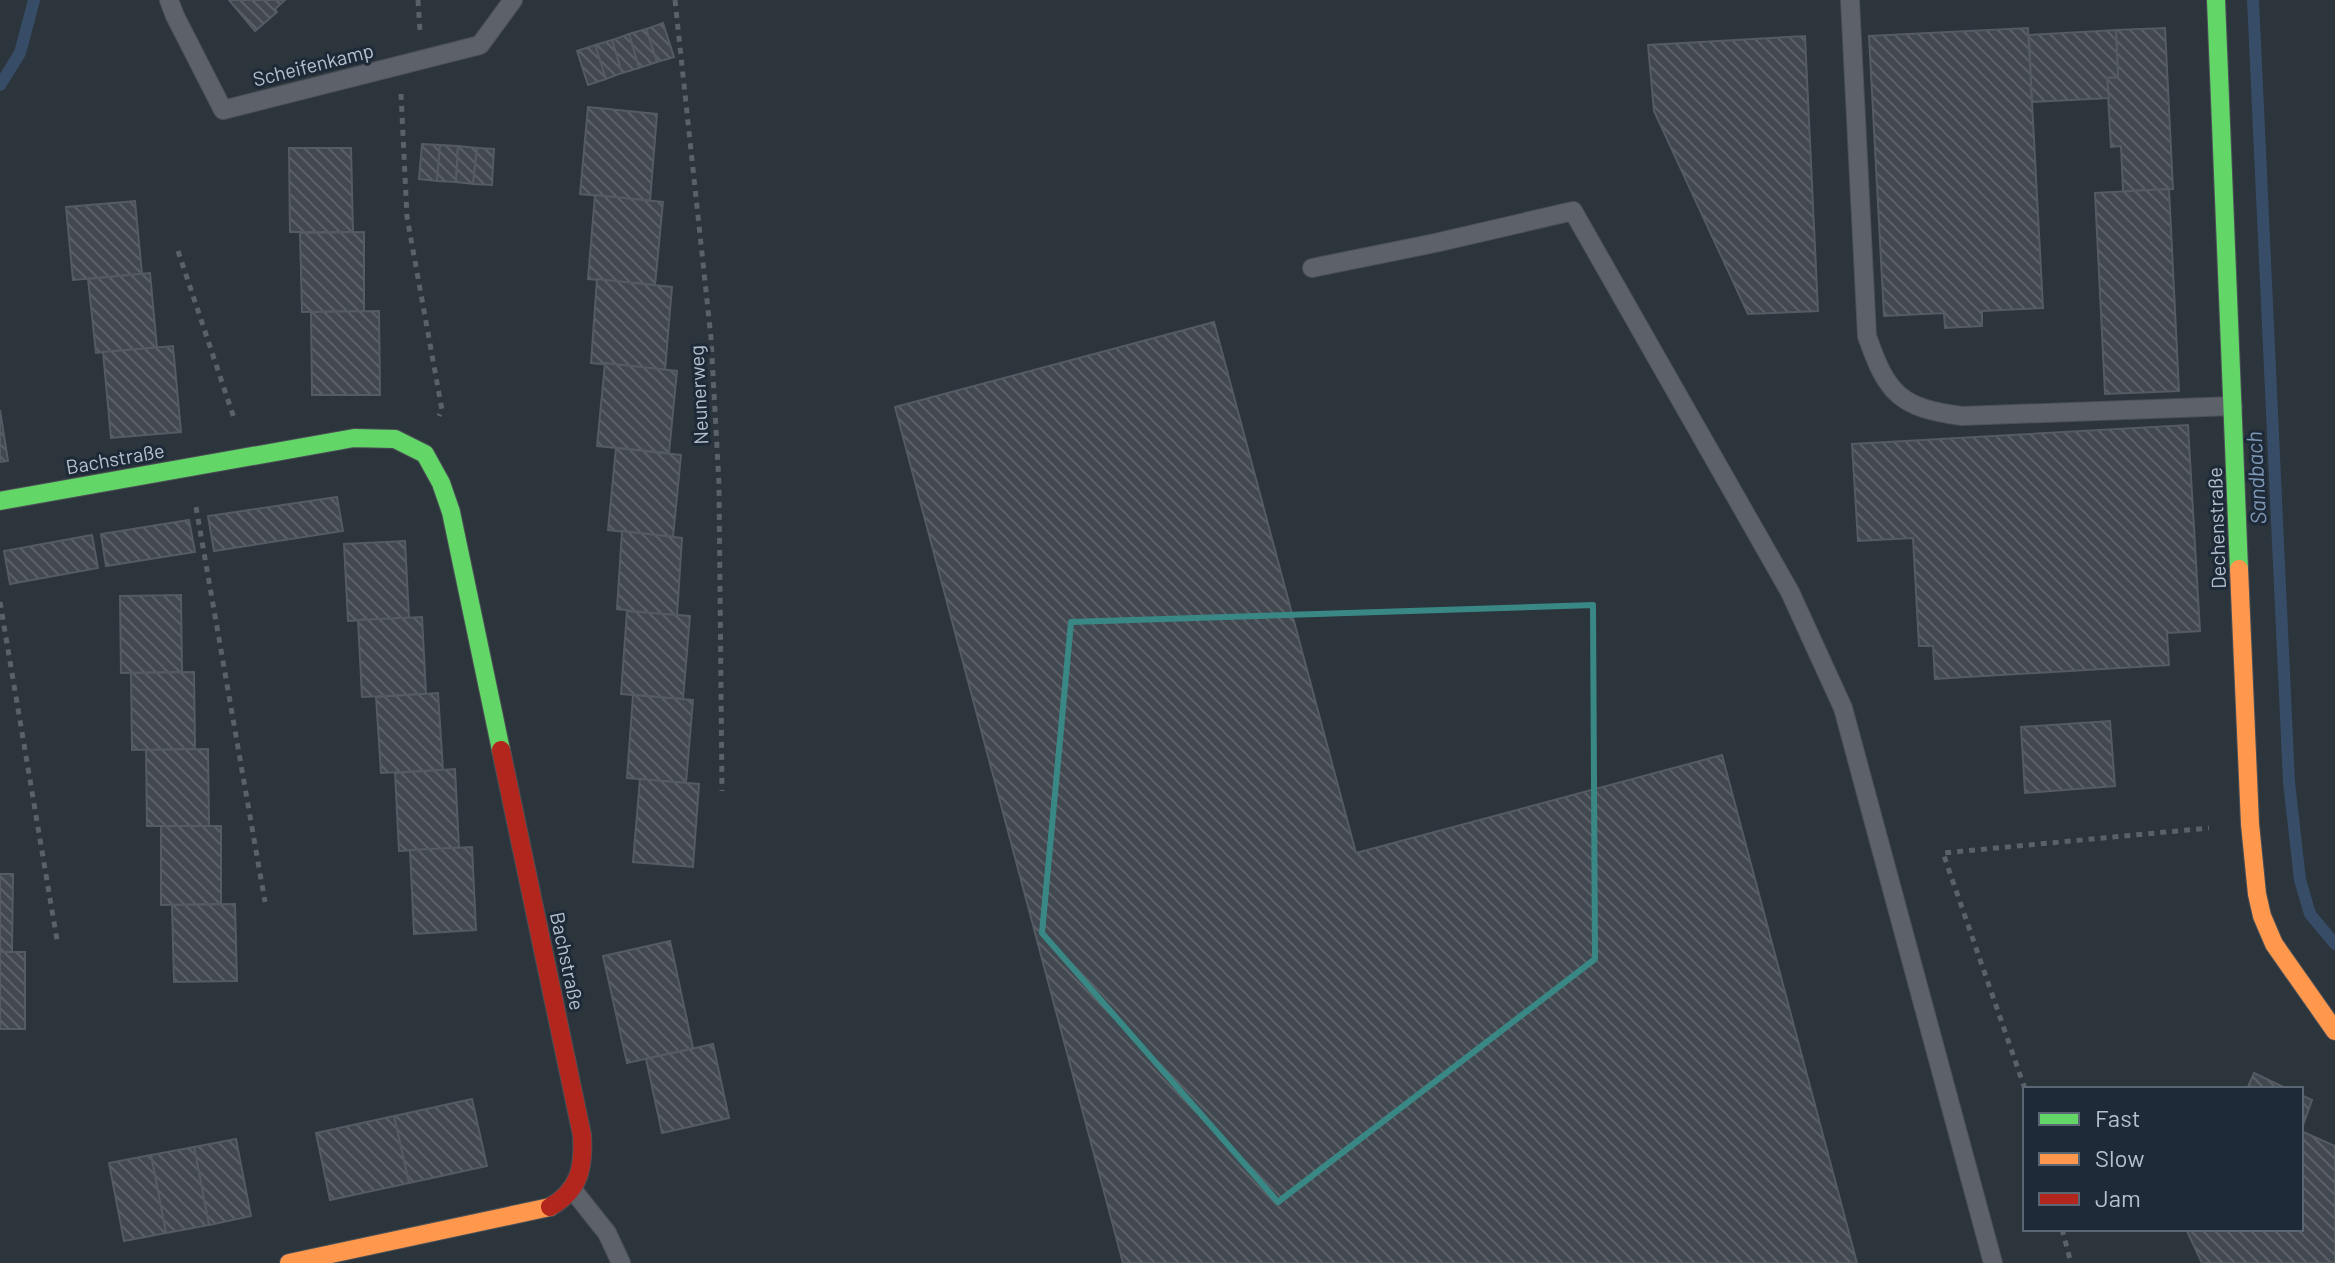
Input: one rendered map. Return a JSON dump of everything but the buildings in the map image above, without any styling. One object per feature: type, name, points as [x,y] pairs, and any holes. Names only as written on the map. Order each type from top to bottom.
[{"type":"street","name":"Dechenstraße","points":[[2216,0],[2254,874],[2262,918],[2276,946],[2335,1031]]},
{"type":"street","name":"Bachstraße","points":[[0,501],[354,438],[395,439],[425,454],[441,483],[451,512],[582,1135],[584,1166],[572,1189]]},
{"type":"street","points":[[289,1263],[532,1212],[553,1206],[572,1189]]},
{"type":"lane","name":"Scheifenkamp","points":[[169,0],[223,110],[480,45],[513,0]]},
{"type":"lane","points":[[1850,0],[1867,336],[1879,371],[1891,388],[1911,404],[1935,413],[1962,416],[2233,406]]},
{"type":"lane","points":[[1312,268],[1573,211],[1790,592],[1843,708],[1993,1263]]},
{"type":"lane","points":[[572,1189],[607,1233],[621,1263]]},
{"type":"path","name":"Neunerweg","points":[[675,0],[711,338],[719,484],[722,791]]},
{"type":"path","points":[[400,65],[407,217],[442,410],[425,454]]},
{"type":"path","points":[[178,251],[248,456]]},
{"type":"path","points":[[189,467],[265,902]]},
{"type":"path","points":[[0,602],[57,940]]},
{"type":"path","points":[[2024,1087],[1943,853],[2250,824]]},
{"type":"path","points":[[2063,1231],[2071,1263]]},
{"type":"highlighted area","points":[[1593,605],[1595,959],[1278,1202],[1042,933],[1071,622]]},
{"type":"waterway","points":[[0,85],[20,53],[34,0]]},
{"type":"waterway","name":"Sandbach","points":[[2253,0],[2289,782],[2300,880],[2310,914],[2335,944]]},
{"type":"traffic: fast","points":[[2216,0],[2239,569]]},
{"type":"traffic: fast","points":[[0,501],[354,438],[395,439],[425,454],[441,483],[451,512],[501,750]]},
{"type":"traffic: slow","points":[[2239,569],[2250,824],[2257,894],[2274,944],[2335,1031]]},
{"type":"traffic: slow","points":[[289,1263],[550,1207]]},
{"type":"traffic: jam","points":[[501,750],[582,1135],[578,1177],[568,1193],[550,1207]]}]
